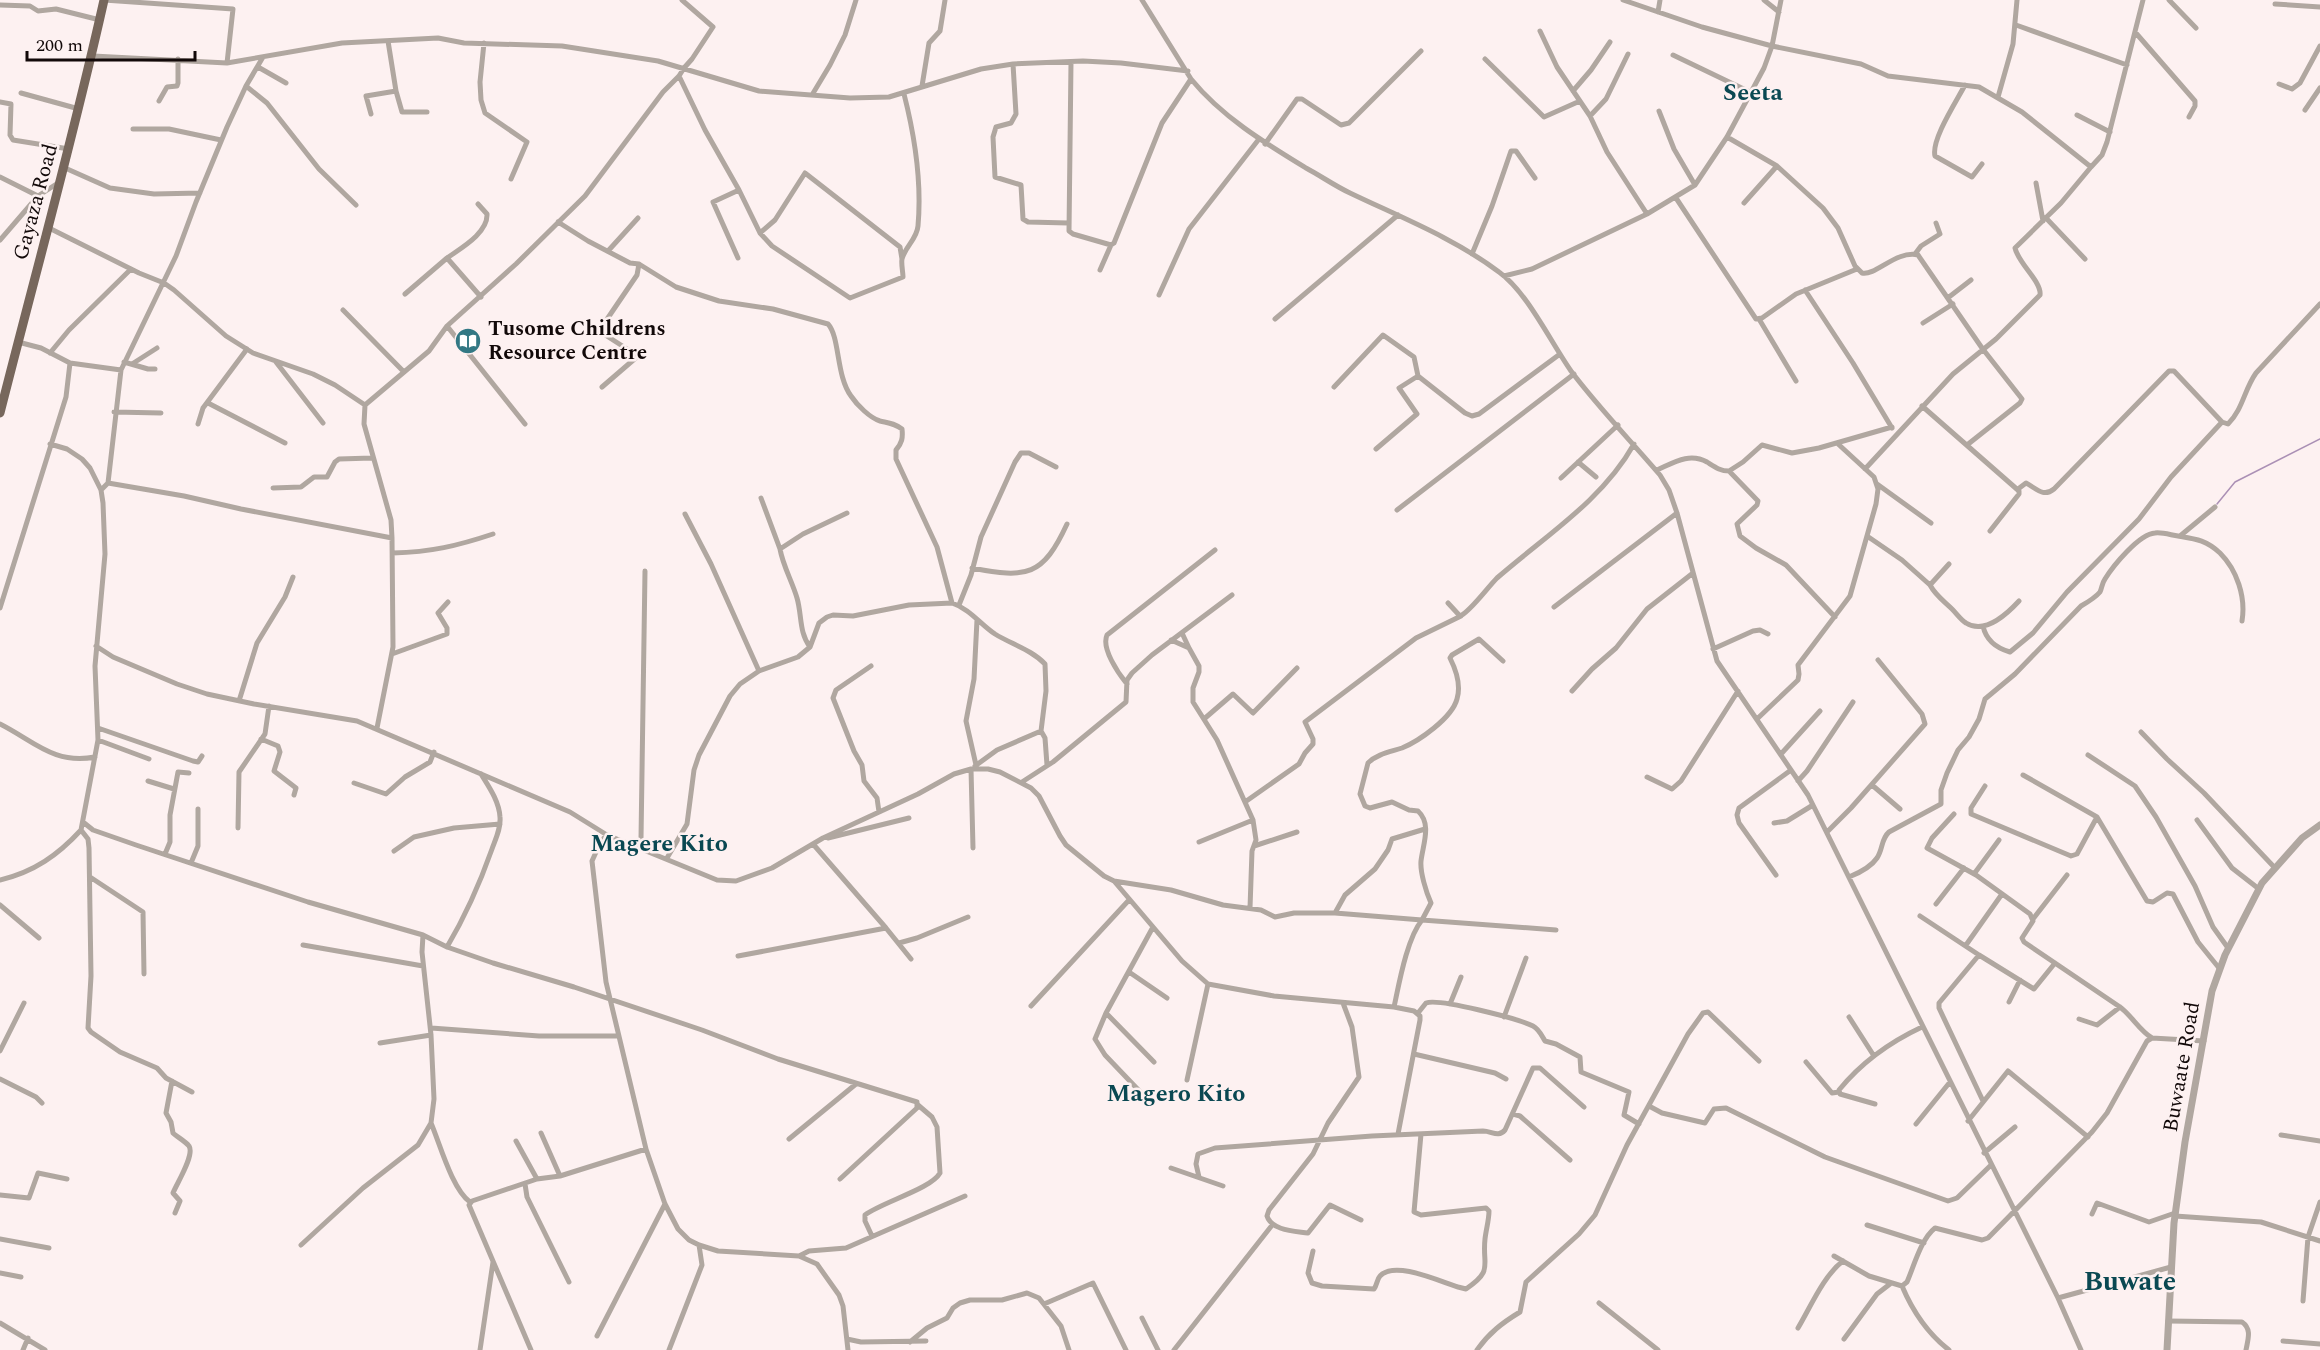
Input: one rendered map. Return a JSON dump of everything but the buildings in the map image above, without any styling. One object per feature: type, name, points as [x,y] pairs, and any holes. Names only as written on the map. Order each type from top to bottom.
[{"type":"main road","name":"Gayaza Road","points":[[0,413],[65,168],[93,56],[104,0]]},
{"type":"street","points":[[104,0],[233,9],[227,63]]},
{"type":"street","points":[[377,728],[393,654],[393,538],[391,520],[364,424],[365,405],[429,351],[447,326],[481,297],[585,196],[663,92],[680,76],[713,27],[682,0]]},
{"type":"street","points":[[812,95],[831,65],[845,35],[856,0]]},
{"type":"street","points":[[922,86],[929,43],[940,31],[945,0]]},
{"type":"street","points":[[1142,0],[1191,79],[1215,103],[1265,144],[1347,192],[1398,215],[1472,254],[1504,276],[1527,304],[1574,374],[1657,470],[1666,483],[1677,513],[1713,649],[1722,669],[1758,719],[1813,805],[1990,1166],[2058,1298],[2081,1350]]},
{"type":"street","points":[[1147,6],[1154,0]]},
{"type":"street","points":[[1623,0],[1772,46],[1861,64],[1888,76],[1979,87],[1998,97],[2051,134],[2091,168]]},
{"type":"street","points":[[1658,12],[1660,0]]},
{"type":"street","points":[[1764,0],[1779,12]]},
{"type":"street","points":[[1504,276],[1532,269],[1647,214],[1695,185],[1727,137],[1752,93],[1772,46],[1781,0]]},
{"type":"street","points":[[1998,97],[2011,54],[2017,0]]},
{"type":"street","points":[[1865,469],[1953,374],[1982,348],[1996,339],[2041,293],[2014,250],[2016,245],[2077,186],[2102,155],[2110,132],[2143,0]]},
{"type":"street","points":[[2169,0],[2196,28]]},
{"type":"street","points":[[2275,4],[2320,7]]},
{"type":"street","points":[[0,5],[30,6],[38,11],[56,9],[100,20]]},
{"type":"street","points":[[2016,25],[2127,65]]},
{"type":"street","points":[[1540,31],[1557,67],[1590,116],[1607,152],[1647,214]]},
{"type":"street","points":[[2135,32],[2195,101],[2196,106],[2189,117]]},
{"type":"street","points":[[93,56],[227,63],[342,43],[438,38],[464,43],[562,46],[658,61],[759,91],[869,98],[904,94],[922,86],[981,69],[1013,64],[1121,63],[1188,71]]},
{"type":"street","points":[[388,41],[396,91],[402,112],[427,112]]},
{"type":"street","points":[[1573,91],[1610,42]]},
{"type":"street","points":[[484,43],[480,82],[481,100],[485,113],[527,142],[511,179]]},
{"type":"street","points":[[2279,84],[2292,89],[2300,82],[2320,46]]},
{"type":"street","points":[[1265,144],[1297,99],[1302,99],[1339,124],[1349,123],[1421,51]]},
{"type":"street","points":[[1590,116],[1606,99],[1628,54]]},
{"type":"street","points":[[1673,55],[1752,93]]},
{"type":"street","points":[[101,490],[108,483],[114,412],[121,370],[186,233],[221,140],[246,86],[263,57]]},
{"type":"street","points":[[159,101],[167,87],[177,86],[178,59]]},
{"type":"street","points":[[1485,59],[1544,117],[1580,101]]},
{"type":"street","points":[[1071,62],[1069,231],[1111,245]]},
{"type":"street","points":[[1013,64],[1016,114],[1011,123],[996,128],[993,137],[995,177],[1021,185],[1023,219],[1028,222],[1068,223]]},
{"type":"street","points":[[258,67],[286,83]]},
{"type":"street","points":[[680,76],[722,163],[739,190],[760,234],[772,246],[849,298],[903,277],[900,247],[805,173],[775,220],[760,234]]},
{"type":"street","points":[[1100,270],[1114,243],[1162,123],[1191,79]]},
{"type":"street","points":[[246,86],[267,103],[319,169],[356,205]]},
{"type":"street","points":[[1965,86],[1936,139],[1933,149],[1935,156],[1972,177],[1982,164]]},
{"type":"street","points":[[2305,110],[2320,88]]},
{"type":"street","points":[[371,114],[366,96],[396,91]]},
{"type":"street","points":[[21,93],[79,110]]},
{"type":"street","points":[[902,259],[914,240],[918,226],[920,200],[913,130],[904,94]]},
{"type":"street","points":[[0,102],[11,105],[10,135],[14,140],[69,149]]},
{"type":"street","points":[[1659,111],[1674,149],[1695,185]]},
{"type":"street","points":[[2077,115],[2110,132]]},
{"type":"street","points":[[133,129],[170,129],[221,140]]},
{"type":"street","points":[[1727,137],[1777,166],[1822,208],[1838,228],[1857,269],[1865,274],[1872,273],[1884,264],[1915,254],[1921,246],[1940,234],[1936,223]]},
{"type":"street","points":[[1159,295],[1189,229],[1259,139]]},
{"type":"street","points":[[1472,254],[1511,151],[1516,151],[1535,178]]},
{"type":"street","points":[[1744,203],[1777,166]]},
{"type":"street","points":[[65,168],[110,188],[154,194],[200,194]]},
{"type":"street","points":[[0,177],[38,196]]},
{"type":"street","points":[[0,240],[38,196],[61,181]]},
{"type":"street","points":[[2036,183],[2044,220],[2085,259]]},
{"type":"street","points":[[738,258],[713,202],[739,190]]},
{"type":"street","points":[[1676,198],[1752,315],[1759,319],[1796,381]]},
{"type":"street","points":[[405,294],[475,236],[486,223],[487,214],[478,204]]},
{"type":"street","points":[[1275,319],[1398,215]]},
{"type":"street","points":[[608,251],[638,218]]},
{"type":"street","points":[[558,222],[630,263],[639,264],[676,287],[719,301],[802,316],[828,324],[831,328],[843,383],[852,398],[878,420],[894,423],[902,429],[903,436],[896,450],[896,459],[937,547],[955,604]]},
{"type":"street","points":[[49,228],[130,269],[164,283],[226,336],[247,349],[314,374],[365,405]]},
{"type":"street","points":[[1915,254],[1949,297],[1982,348],[2022,399],[1967,445]]},
{"type":"street","points":[[447,258],[481,297]]},
{"type":"street","points":[[602,387],[638,356],[600,331],[637,275],[639,264]]},
{"type":"street","points":[[50,353],[69,330],[130,269]]},
{"type":"street","points":[[1759,319],[1804,290],[1857,269]]},
{"type":"street","points":[[1949,297],[1971,280]]},
{"type":"street","points":[[1804,290],[1853,363],[1896,434]]},
{"type":"street","points":[[1923,323],[1953,304]]},
{"type":"street","points":[[2018,489],[2026,483],[2042,493],[2054,489],[2169,371],[2174,371],[2222,422],[2230,423],[2241,408],[2249,383],[2256,373],[2320,304]]},
{"type":"street","points":[[343,310],[404,372]]},
{"type":"street","points":[[447,326],[525,424]]},
{"type":"street","points":[[1334,387],[1383,335],[1414,357],[1418,376],[1472,416],[1479,414],[1560,354]]},
{"type":"street","points":[[18,342],[70,363],[121,370]]},
{"type":"street","points":[[132,364],[157,348]]},
{"type":"street","points":[[198,424],[203,408],[247,349]]},
{"type":"street","points":[[275,360],[323,423]]},
{"type":"street","points":[[124,362],[155,369]]},
{"type":"street","points":[[0,608],[66,397],[70,363]]},
{"type":"street","points":[[1397,510],[1574,374]]},
{"type":"street","points":[[1376,449],[1418,414],[1399,388],[1418,376]]},
{"type":"street","points":[[208,402],[285,442]]},
{"type":"street","points":[[1922,406],[2018,489],[2019,494],[1990,531]]},
{"type":"street","points":[[114,412],[161,413]]},
{"type":"street","points":[[1983,626],[1985,636],[1999,648],[2010,652],[2014,650],[2139,519],[2171,477],[2222,422]]},
{"type":"street","points":[[1561,478],[1618,425]]},
{"type":"street","points":[[1729,471],[1762,445],[1792,453],[1892,427]]},
{"type":"street","points":[[1758,719],[1798,680],[1800,674],[1798,665],[1836,618],[1850,596],[1876,504],[1877,484],[1874,477],[1837,443]]},
{"type":"street","points":[[0,880],[42,864],[67,846],[81,830],[98,740],[96,646],[105,554],[101,490],[90,468],[82,459],[67,449],[50,444]]},
{"type":"street","points":[[1245,802],[1299,764],[1313,744],[1305,722],[1416,638],[1468,611],[1482,592],[1497,578],[1595,495],[1616,473],[1634,444]]},
{"type":"street","points":[[955,604],[972,568],[981,537],[1015,462],[1022,453],[1029,453],[1056,467]]},
{"type":"street","points":[[273,488],[301,487],[314,477],[327,477],[339,459],[372,458]]},
{"type":"street","points":[[1657,470],[1686,458],[1693,458],[1705,461],[1717,469],[1729,471],[1758,501],[1757,505],[1737,524],[1740,536],[1786,565],[1836,618]]},
{"type":"street","points":[[1578,462],[1596,477]]},
{"type":"street","points":[[108,483],[393,538]]},
{"type":"street","points":[[1877,484],[1930,523]]},
{"type":"street","points":[[761,498],[780,549],[784,568],[798,601],[804,640],[810,647]]},
{"type":"street","points":[[2180,536],[2200,522],[2215,507]]},
{"type":"street","points":[[685,513],[711,564],[759,671]]},
{"type":"street","points":[[780,549],[803,534],[847,513]]},
{"type":"street","points":[[1554,608],[1677,513]]},
{"type":"street","points":[[972,568],[1013,574],[1031,570],[1056,549],[1067,524]]},
{"type":"street","points":[[1849,877],[1862,872],[1877,859],[1884,837],[1889,832],[1941,804],[1941,790],[1947,773],[1958,750],[1969,737],[1979,719],[1985,699],[2015,674],[2081,606],[2102,590],[2103,582],[2125,554],[2138,542],[2153,533],[2204,540],[2228,562],[2241,592],[2244,609],[2242,621]]},
{"type":"street","points":[[393,553],[418,553],[452,548],[493,534]]},
{"type":"street","points":[[1867,536],[1902,560],[1930,585],[1936,596],[1965,623],[1974,627],[1983,626],[2007,614],[2019,602]]},
{"type":"street","points":[[1127,684],[1108,650],[1105,641],[1107,634],[1215,550]]},
{"type":"street","points":[[1930,585],[1950,564]]},
{"type":"street","points":[[639,847],[642,839],[644,757],[645,571]]},
{"type":"street","points":[[1572,691],[1616,648],[1647,609],[1693,573]]},
{"type":"street","points":[[239,701],[257,643],[285,597],[293,577]]},
{"type":"street","points":[[1022,782],[1126,702],[1127,684],[1132,673],[1171,640],[1232,595]]},
{"type":"street","points":[[393,654],[447,634],[447,628],[438,613],[448,602]]},
{"type":"street","points":[[667,858],[687,824],[694,771],[702,747],[730,696],[740,684],[759,671],[798,657],[810,647],[819,623],[833,615],[853,616],[926,603],[955,604],[993,633],[1033,655],[1045,664],[1046,690],[1041,731],[1045,738],[1047,765]]},
{"type":"street","points":[[1448,603],[1461,616]]},
{"type":"street","points":[[973,848],[974,767],[966,721],[974,679],[977,620]]},
{"type":"street","points":[[1713,649],[1753,631],[1760,630],[1768,634]]},
{"type":"street","points":[[1182,633],[1199,669],[1193,683],[1193,702],[1217,740],[1256,828],[1252,851],[1250,908]]},
{"type":"street","points":[[1394,1007],[1399,980],[1415,929],[1431,903],[1421,863],[1426,844],[1424,818],[1418,810],[1409,810],[1392,802],[1373,808],[1365,806],[1360,794],[1368,764],[1382,754],[1402,748],[1424,736],[1457,702],[1458,686],[1450,657],[1452,655],[1479,639],[1503,661]]},
{"type":"street","points":[[1171,640],[1189,648]]},
{"type":"street","points":[[96,646],[113,657],[177,684],[239,701],[346,718],[377,728],[570,812],[607,835],[717,880],[736,881],[772,868],[823,838],[918,794],[954,774],[974,767],[998,750],[1041,731]]},
{"type":"street","points":[[1827,832],[1872,785],[1925,721],[1922,714],[1878,660]]},
{"type":"street","points":[[872,666],[836,690],[833,698],[862,765],[864,781],[877,798],[879,812]]},
{"type":"street","points":[[1204,719],[1233,694],[1253,712],[1298,668]]},
{"type":"street","points":[[1647,777],[1672,789],[1681,781],[1738,691]]},
{"type":"street","points":[[1798,781],[1853,702]]},
{"type":"street","points":[[238,828],[240,772],[266,731],[269,706]]},
{"type":"street","points":[[1781,754],[1820,711]]},
{"type":"street","points":[[0,724],[48,753],[82,760],[95,757]]},
{"type":"street","points":[[98,728],[193,761],[198,762],[202,756]]},
{"type":"street","points":[[2142,732],[2275,868]]},
{"type":"street","points":[[261,739],[278,746],[280,752],[274,771],[296,788],[294,795]]},
{"type":"street","points":[[98,740],[149,759]]},
{"type":"street","points":[[354,783],[386,794],[405,777],[429,762],[434,752]]},
{"type":"street","points":[[2088,755],[2135,786],[2156,817],[2195,886],[2213,927],[2228,948]]},
{"type":"street","points":[[974,767],[1000,771],[1022,782],[1039,796],[1066,845],[1104,876],[1114,881],[1171,890],[1207,901],[1261,910],[1275,917],[1294,913],[1335,913],[1556,930]]},
{"type":"street","points":[[1776,875],[1738,823],[1737,815],[1739,808],[1791,770]]},
{"type":"street","points":[[165,854],[170,842],[170,815],[178,771],[189,772]]},
{"type":"street","points":[[447,947],[480,885],[500,824],[495,798],[480,773]]},
{"type":"street","points":[[2023,775],[2097,817],[2147,901],[2153,902],[2167,893],[2173,894],[2199,942],[2219,968]]},
{"type":"street","points":[[148,781],[174,789]]},
{"type":"street","points":[[1872,785],[1900,809]]},
{"type":"street","points":[[1984,786],[1971,808],[1971,814],[2071,856],[2077,854],[2097,817]]},
{"type":"street","points":[[1774,823],[1787,821],[1813,805]]},
{"type":"street","points":[[191,863],[198,846],[198,810]]},
{"type":"street","points":[[1954,814],[1932,838],[1927,848],[1974,874],[2033,919]]},
{"type":"street","points":[[823,838],[836,838],[909,818]]},
{"type":"street","points":[[1199,842],[1253,820]]},
{"type":"street","points":[[2197,820],[2232,868],[2259,889]]},
{"type":"street","points":[[83,822],[93,830],[191,863],[308,902],[423,935],[447,947],[611,1000],[856,1084],[917,1102],[937,1126],[940,1173],[937,1179],[865,1215],[865,1221],[872,1236]]},
{"type":"street","points":[[393,850],[414,837],[454,828],[500,824]]},
{"type":"street","name":"Buwaate Road","points":[[2167,1350],[2175,1215],[2185,1142],[2208,1012],[2219,968],[2259,889],[2302,838],[2320,825]]},
{"type":"street","points":[[1335,913],[1345,895],[1375,869],[1388,850],[1392,839],[1425,829]]},
{"type":"street","points":[[81,830],[89,844],[91,976],[89,1030],[120,1052],[158,1068],[166,1078],[192,1092]]},
{"type":"street","points":[[1254,846],[1297,832]]},
{"type":"street","points":[[607,835],[601,841],[592,861],[606,982],[646,1149],[665,1204],[678,1229],[689,1240],[699,1245],[725,1252],[799,1256],[817,1264],[839,1295],[846,1322],[848,1350]]},
{"type":"street","points":[[1974,874],[1999,840]]},
{"type":"street","points":[[813,844],[911,959]]},
{"type":"street","points":[[1936,904],[1964,868]]},
{"type":"street","points":[[2067,874],[2033,919],[2022,938],[2024,942],[2120,1006],[2142,1031],[2152,1038],[2204,1041]]},
{"type":"street","points":[[90,877],[143,912],[144,974]]},
{"type":"street","points":[[1114,881],[1182,961],[1208,984],[1274,996],[1394,1007],[1418,1013]]},
{"type":"street","points":[[1966,945],[2002,894]]},
{"type":"street","points":[[1031,1006],[1129,900]]},
{"type":"street","points":[[0,905],[39,938]]},
{"type":"street","points":[[1920,916],[2032,988],[2036,988],[2055,963]]},
{"type":"street","points":[[899,943],[917,939],[968,917]]},
{"type":"street","points":[[1147,1099],[1097,1045],[1096,1034],[1153,927]]},
{"type":"street","points":[[738,956],[886,928]]},
{"type":"street","points":[[302,1245],[363,1188],[418,1145],[431,1123],[434,1099],[431,1028],[423,966],[423,935]]},
{"type":"street","points":[[303,945],[423,966]]},
{"type":"street","points":[[1979,955],[1939,1005],[1983,1101]]},
{"type":"street","points":[[1504,1017],[1526,958]]},
{"type":"street","points":[[1130,972],[1167,998]]},
{"type":"street","points":[[1450,1004],[1461,977]]},
{"type":"street","points":[[2009,1002],[2020,980]]},
{"type":"street","points":[[1187,1080],[1208,984]]},
{"type":"street","points":[[1398,1134],[1420,1026],[1418,1013],[1432,1001],[1504,1017],[1534,1027],[1545,1041],[1556,1044],[1580,1057],[1581,1072],[1629,1092],[1624,1114],[1639,1124]]},
{"type":"street","points":[[0,1051],[2,1038],[24,1003]]},
{"type":"street","points":[[1343,1003],[1352,1028],[1360,1073],[1357,1082],[1328,1123],[1322,1140],[1269,1210],[1268,1219],[1273,1224],[1287,1230],[1310,1232],[1330,1205],[1361,1220]]},
{"type":"street","points":[[2079,1020],[2097,1025],[2120,1006]]},
{"type":"street","points":[[1477,1350],[1486,1337],[1500,1324],[1520,1312],[1526,1282],[1579,1234],[1595,1215],[1648,1106],[1688,1034],[1703,1013],[1708,1012],[1759,1061]]},
{"type":"street","points":[[1106,1013],[1154,1062]]},
{"type":"street","points":[[1849,1017],[1874,1056]]},
{"type":"street","points":[[1839,1092],[1874,1056],[1899,1038],[1922,1027]]},
{"type":"street","points":[[431,1028],[539,1036],[618,1036]]},
{"type":"street","points":[[380,1043],[431,1035]]},
{"type":"street","points":[[1834,1256],[1869,1276],[1902,1286],[1907,1282],[1930,1232],[1938,1228],[1985,1239],[2088,1137],[2107,1113],[2145,1044],[2152,1038]]},
{"type":"street","points":[[1414,1054],[1495,1073],[1506,1079]]},
{"type":"street","points":[[1806,1062],[1832,1093],[1839,1092],[1875,1104]]},
{"type":"street","points":[[1199,1177],[1196,1158],[1200,1151],[1206,1149],[1398,1134],[1483,1131],[1501,1134],[1535,1067],[1540,1068],[1584,1107]]},
{"type":"street","points":[[1968,1121],[2008,1071],[2088,1137]]},
{"type":"street","points":[[0,1079],[36,1097],[42,1103]]},
{"type":"street","points":[[172,1081],[166,1113],[173,1132],[189,1146],[190,1150],[187,1163],[173,1193],[180,1201],[175,1213]]},
{"type":"street","points":[[1916,1124],[1950,1082]]},
{"type":"street","points":[[789,1139],[856,1084]]},
{"type":"street","points":[[840,1179],[918,1105]]},
{"type":"street","points":[[1648,1106],[1662,1113],[1706,1123],[1714,1109],[1725,1107],[1825,1157],[1948,1201],[1957,1198],[1990,1166]]},
{"type":"street","points":[[1513,1114],[1520,1116],[1570,1160]]},
{"type":"street","points":[[431,1123],[453,1178],[464,1198],[470,1202]]},
{"type":"street","points":[[1984,1153],[2015,1127]]},
{"type":"street","points":[[541,1133],[560,1176]]},
{"type":"street","points":[[1313,1251],[1309,1277],[1312,1283],[1322,1286],[1374,1289],[1380,1276],[1403,1269],[1466,1289],[1475,1283],[1485,1271],[1487,1264],[1485,1242],[1489,1211],[1486,1208],[1421,1215],[1414,1212],[1421,1134]]},
{"type":"street","points":[[2281,1135],[2320,1141]]},
{"type":"street","points":[[516,1141],[537,1179]]},
{"type":"street","points":[[470,1202],[537,1179],[560,1176],[646,1149]]},
{"type":"street","points":[[1172,1168],[1223,1186]]},
{"type":"street","points":[[0,1195],[29,1198],[38,1173],[67,1179]]},
{"type":"street","points":[[525,1184],[527,1197],[569,1282]]},
{"type":"street","points":[[799,1256],[809,1251],[846,1248],[964,1197]]},
{"type":"street","points":[[470,1202],[470,1208],[531,1350]]},
{"type":"street","points":[[2303,1301],[2308,1237],[2320,1202]]},
{"type":"street","points":[[2092,1214],[2097,1203],[2149,1222],[2175,1215],[2261,1222],[2320,1241]]},
{"type":"street","points":[[597,1336],[665,1204]]},
{"type":"street","points":[[1174,1350],[1273,1224]]},
{"type":"street","points":[[1867,1225],[1924,1243]]},
{"type":"street","points":[[0,1239],[49,1248]]},
{"type":"street","points":[[669,1350],[702,1265],[699,1245]]},
{"type":"street","points":[[480,1350],[493,1260]]},
{"type":"street","points":[[1798,1328],[1820,1289],[1843,1261]]},
{"type":"street","points":[[2058,1298],[2171,1267]]},
{"type":"street","points":[[0,1273],[21,1277]]},
{"type":"street","points":[[1044,1304],[1093,1283],[1126,1350]]},
{"type":"street","points":[[1844,1339],[1877,1294],[1890,1284]]},
{"type":"street","points":[[1902,1286],[1914,1313],[1934,1337],[1949,1350]]},
{"type":"street","points":[[910,1341],[927,1328],[947,1318],[953,1308],[960,1303],[970,1300],[1002,1300],[1027,1293],[1039,1298],[1061,1326],[1070,1350]]},
{"type":"street","points":[[1599,1303],[1658,1350]]},
{"type":"street","points":[[1142,1318],[1158,1350]]},
{"type":"street","points":[[2168,1322],[2242,1322],[2248,1328],[2249,1333],[2246,1350]]},
{"type":"street","points":[[0,1323],[45,1350]]},
{"type":"street","points":[[23,1350],[28,1338]]},
{"type":"street","points":[[847,1339],[861,1342],[926,1341]]},
{"type":"street","points":[[2283,1341],[2320,1344]]},
{"type":"waterway","points":[[2217,504],[2235,482],[2320,439]]},
{"type":"place","name":"Tusome Childrens Resource Centre","points":[[468,341]]},
{"type":"district","name":"Seeta","points":[[1753,93]]},
{"type":"district","name":"Magere Kito","points":[[659,844]]},
{"type":"district","name":"Magero Kito","points":[[1176,1094]]},
{"type":"district","name":"Buwate","points":[[2130,1282]]}]
